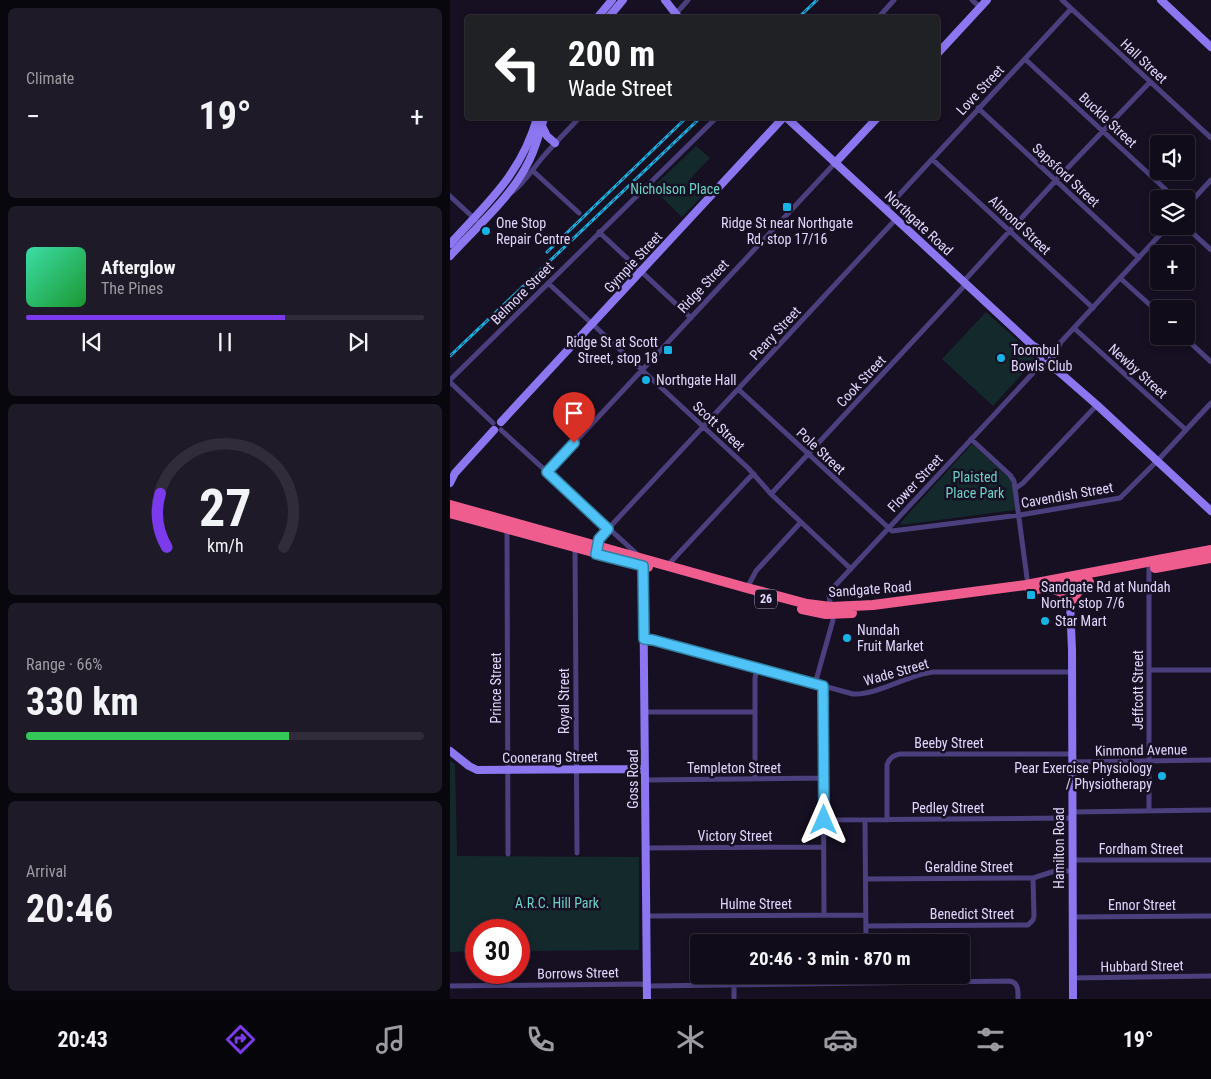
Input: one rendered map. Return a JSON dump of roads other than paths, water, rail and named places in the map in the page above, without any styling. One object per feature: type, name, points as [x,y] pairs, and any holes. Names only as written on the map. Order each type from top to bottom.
[{"type":"highway","name":"Sandgate Road","points":[[450,505],[575,548],[597,550]]},
{"type":"highway","name":"Sandgate Road","points":[[450,513],[508,525],[832,611],[999,589],[1093,580],[1211,558]]},
{"type":"highway","name":"Sandgate Road","points":[[642,561],[808,611],[832,611],[1050,588],[1069,581],[1211,550]]},
{"type":"highway","points":[[1050,588],[1062,592],[1070,602],[1080,589],[1093,580]]},
{"type":"street","points":[[599,15],[612,0]]},
{"type":"street","points":[[610,15],[623,0]]},
{"type":"street","points":[[664,0],[674,15]]},
{"type":"street","points":[[676,15],[688,0]]},
{"type":"street","points":[[881,15],[894,0]]},
{"type":"street","points":[[972,0],[980,7]]},
{"type":"street","points":[[940,51],[987,0]]},
{"type":"street","name":"Hall Street","points":[[1062,0],[1211,138]]},
{"type":"street","points":[[1161,0],[1211,47]]},
{"type":"street","name":"Love Street","points":[[886,210],[1071,9]]},
{"type":"street","name":"Buckle Street","points":[[1025,59],[1166,190]]},
{"type":"street","name":"Cook Street","points":[[772,494],[1010,231],[1150,82]]},
{"type":"street","name":"Sapsford Street","points":[[978,108],[1139,258]]},
{"type":"street","points":[[450,256],[516,168],[529,143],[536,120]]},
{"type":"street","points":[[505,196],[529,161],[544,120]]},
{"type":"street","points":[[450,244],[505,196],[517,189],[555,143],[577,120]]},
{"type":"street","name":"Belmore Street","points":[[450,381],[714,120]]},
{"type":"street","name":"Gympie Street","points":[[450,483],[455,473],[497,426],[783,120]]},
{"type":"street","name":"Northgate Road","points":[[787,120],[1211,511]]},
{"type":"street","name":"Ridge Street","points":[[547,472],[876,120]]},
{"type":"street","points":[[542,126],[547,136],[555,143]]},
{"type":"street","name":"Almond Street","points":[[932,159],[1093,308]]},
{"type":"street","points":[[533,171],[579,213]]},
{"type":"street","points":[[1195,197],[1211,180]]},
{"type":"street","points":[[450,196],[477,221]]},
{"type":"street","name":"Peary Street","points":[[597,550],[600,538],[608,529],[896,219]]},
{"type":"street","points":[[599,232],[691,318]]},
{"type":"street","name":"Flower Street","points":[[815,684],[833,620],[829,596],[831,590],[1160,235]]},
{"type":"street","points":[[1195,235],[1211,250]]},
{"type":"street","points":[[1120,278],[1150,305]]},
{"type":"street","name":"Scott Street","points":[[548,282],[754,474],[772,494],[851,568]]},
{"type":"street","name":"Newby Street","points":[[1074,328],[1186,430]]},
{"type":"street","points":[[1193,345],[1211,362]]},
{"type":"street","points":[[450,381],[635,552],[642,561]]},
{"type":"street","name":"Pole Street","points":[[738,389],[889,528]]},
{"type":"street","name":"Cavendish Street","points":[[889,528],[894,531],[1020,515],[1120,498],[1211,403]]},
{"type":"street","points":[[1016,488],[1023,483],[1097,405]]},
{"type":"street","points":[[971,439],[1012,477],[1016,488],[1027,578]]},
{"type":"street","points":[[667,566],[754,474]]},
{"type":"street","points":[[747,588],[756,571],[801,522]]},
{"type":"street","name":"Prince Street","points":[[508,525],[508,854]]},
{"type":"street","name":"Royal Street","points":[[575,548],[577,853]]},
{"type":"street","name":"Goss Road","points":[[642,561],[647,999]]},
{"type":"street","name":"Jeffcott Street","points":[[1149,569],[1149,811]]},
{"type":"street","name":"Hamilton Road","points":[[1069,581],[1072,672],[1073,999]]},
{"type":"street","name":"Wade Street","points":[[644,639],[857,694],[932,672],[1072,672]]},
{"type":"street","points":[[756,779],[755,678],[757,668]]},
{"type":"street","points":[[1149,670],[1211,670]]},
{"type":"street","points":[[823,686],[824,915]]},
{"type":"street","points":[[645,712],[755,712]]},
{"type":"street","name":"Coonerang Street","points":[[450,750],[474,770],[645,769]]},
{"type":"street","name":"Beeby Street","points":[[887,820],[887,765],[889,759],[894,756],[900,754],[1071,758]]},
{"type":"street","name":"Kinmond Avenue","points":[[1071,758],[1149,761],[1211,760]]},
{"type":"street","name":"Templeton Street","points":[[645,780],[824,778]]},
{"type":"street","name":"Pedley Street","points":[[824,820],[887,820],[1211,810]]},
{"type":"street","points":[[865,820],[866,934]]},
{"type":"street","name":"Victory Street","points":[[646,848],[824,847]]},
{"type":"street","name":"Fordham Street","points":[[1072,860],[1211,860]]},
{"type":"street","name":"Geraldine Street","points":[[866,879],[1033,878],[1051,872],[1072,871]]},
{"type":"street","name":"Benedict Street","points":[[866,926],[1028,925],[1034,916],[1033,878]]},
{"type":"street","name":"Hulme Street","points":[[646,916],[866,915]]},
{"type":"street","name":"Ennor Street","points":[[1072,917],[1211,916]]},
{"type":"street","name":"Hubbard Street","points":[[1072,978],[1211,976]]},
{"type":"street","name":"Borrows Street","points":[[970,982],[1009,981],[1015,983],[1018,988],[1018,999]]},
{"type":"street","name":"Borrows Street","points":[[450,986],[800,984]]},
{"type":"street","points":[[734,985],[734,999]]},
{"type":"railway","points":[[801,15],[817,0]]},
{"type":"railway","points":[[547,252],[684,120]]},
{"type":"railway","points":[[450,356],[698,120]]},
{"type":"place","name":"Ridge St near Northgate Rd, stop 17/16","points":[[787,207]]},
{"type":"place","name":"One Stop Repair Centre","points":[[486,231]]},
{"type":"place","name":"Ridge St at Scott Street, stop 18","points":[[668,350]]},
{"type":"place","name":"Toombul Bowls Club","points":[[1001,358]]},
{"type":"place","name":"Northgate Hall","points":[[646,380]]},
{"type":"place","name":"Sandgate Rd at Nundah North, stop 7/6","points":[[1031,595]]},
{"type":"place","name":"Star Mart","points":[[1045,621]]},
{"type":"place","name":"Nundah Fruit Market","points":[[847,638]]},
{"type":"place","name":"Pear Exercise Physiology / Physiotherapy","points":[[1162,776]]},
{"type":"park label","name":"Nicholson Place","points":[[675,189]]},
{"type":"park label","name":"Plaisted Place Park","points":[[975,486]]},
{"type":"park label","name":"A.R.C. Hill Park","points":[[557,903]]}]
